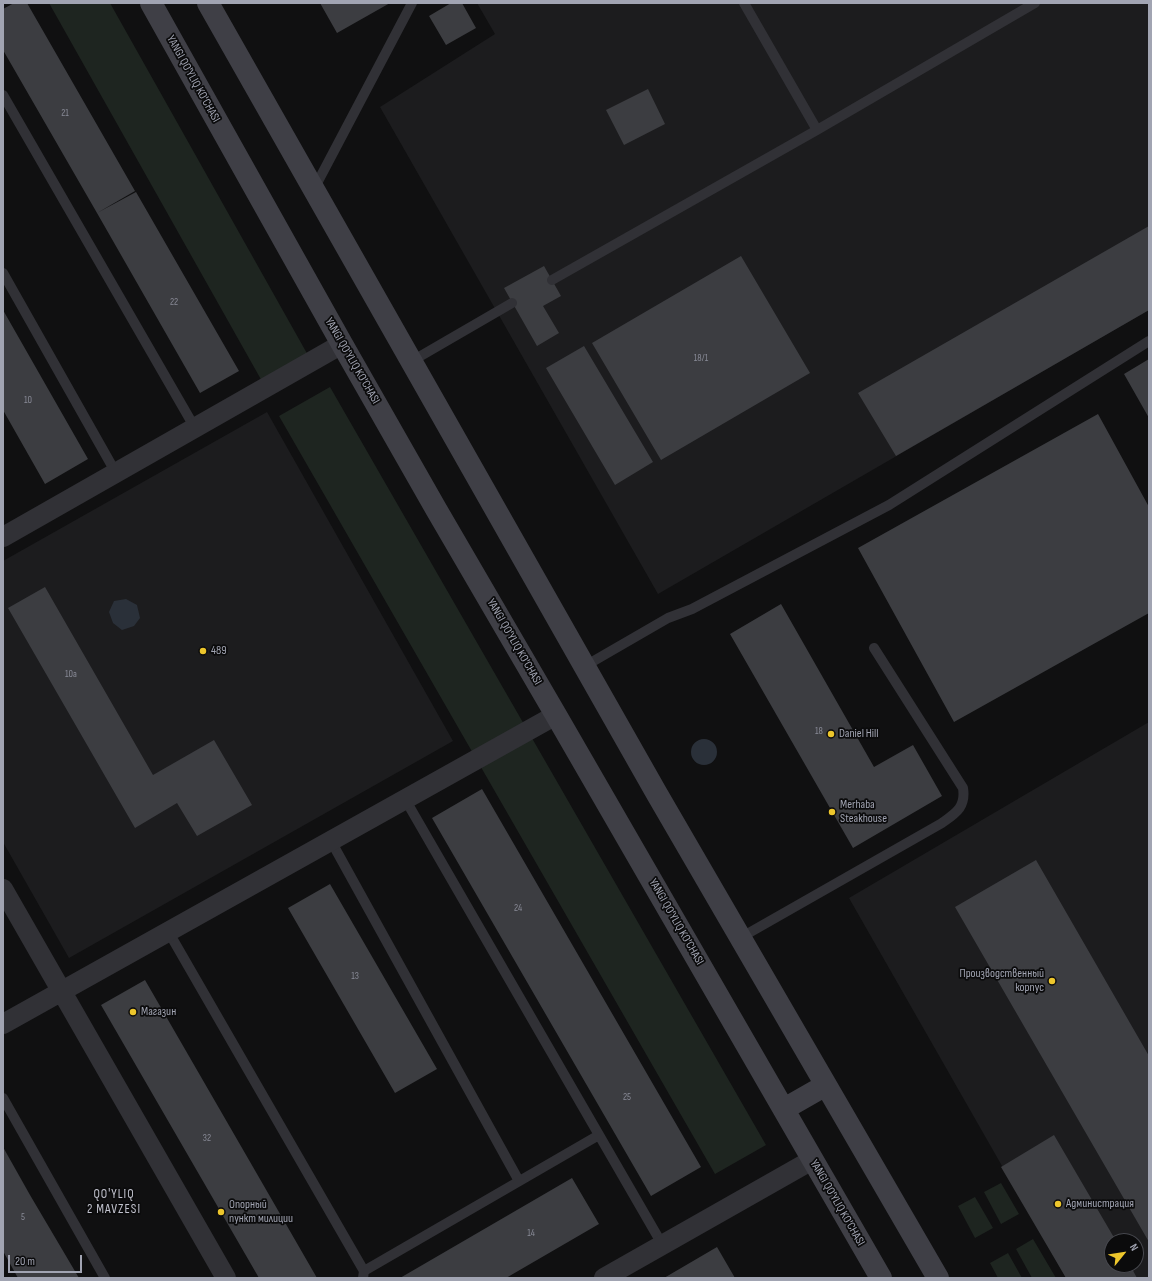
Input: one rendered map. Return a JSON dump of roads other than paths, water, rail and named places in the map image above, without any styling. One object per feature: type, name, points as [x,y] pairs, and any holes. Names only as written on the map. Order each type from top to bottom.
[{"type":"main road","name":"YANGI QO'YLIQ KO'CHASI","points":[[151,3],[432,502],[784,1109],[874,1275]]},
{"type":"main road","points":[[208,3],[740,938],[938,1278]]},
{"type":"main road","points":[[784,1109],[826,1086]]},
{"type":"street","points":[[3,537],[342,344]]},
{"type":"street","points":[[3,1024],[556,714]]},
{"type":"street","points":[[3,889],[226,1278]]},
{"type":"street","points":[[604,1278],[812,1160]]},
{"type":"lane","points":[[314,189],[412,3]]},
{"type":"lane","points":[[744,3],[817,130]]},
{"type":"lane","points":[[552,280],[817,130],[1035,3]]},
{"type":"lane","points":[[3,94],[195,428]]},
{"type":"lane","points":[[3,273],[116,473]]},
{"type":"lane","points":[[412,361],[512,303]]},
{"type":"lane","points":[[585,666],[668,618],[692,609],[889,505],[1149,341]]},
{"type":"lane","points":[[740,938],[942,823],[958,811],[964,797],[963,788],[874,648]]},
{"type":"lane","points":[[405,799],[662,1244]]},
{"type":"lane","points":[[331,841],[520,1181]]},
{"type":"lane","points":[[168,931],[363,1275],[599,1135]]},
{"type":"lane","points":[[3,1098],[105,1278]]},
{"type":"place","name":"489","points":[[203,651]]},
{"type":"place","name":"Daniel Hill","points":[[831,734]]},
{"type":"place","name":"Merhaba Steakhouse","points":[[832,812]]},
{"type":"place","name":"Производственный корпус","points":[[1052,981]]},
{"type":"place","name":"Магазин","points":[[133,1012]]},
{"type":"place","name":"Администрация","points":[[1058,1204]]},
{"type":"place","name":"Опорный пункт милиции","points":[[221,1212]]},
{"type":"district","name":"QO'YLIQ 2 MAVZESI","points":[[114,1202]]}]
